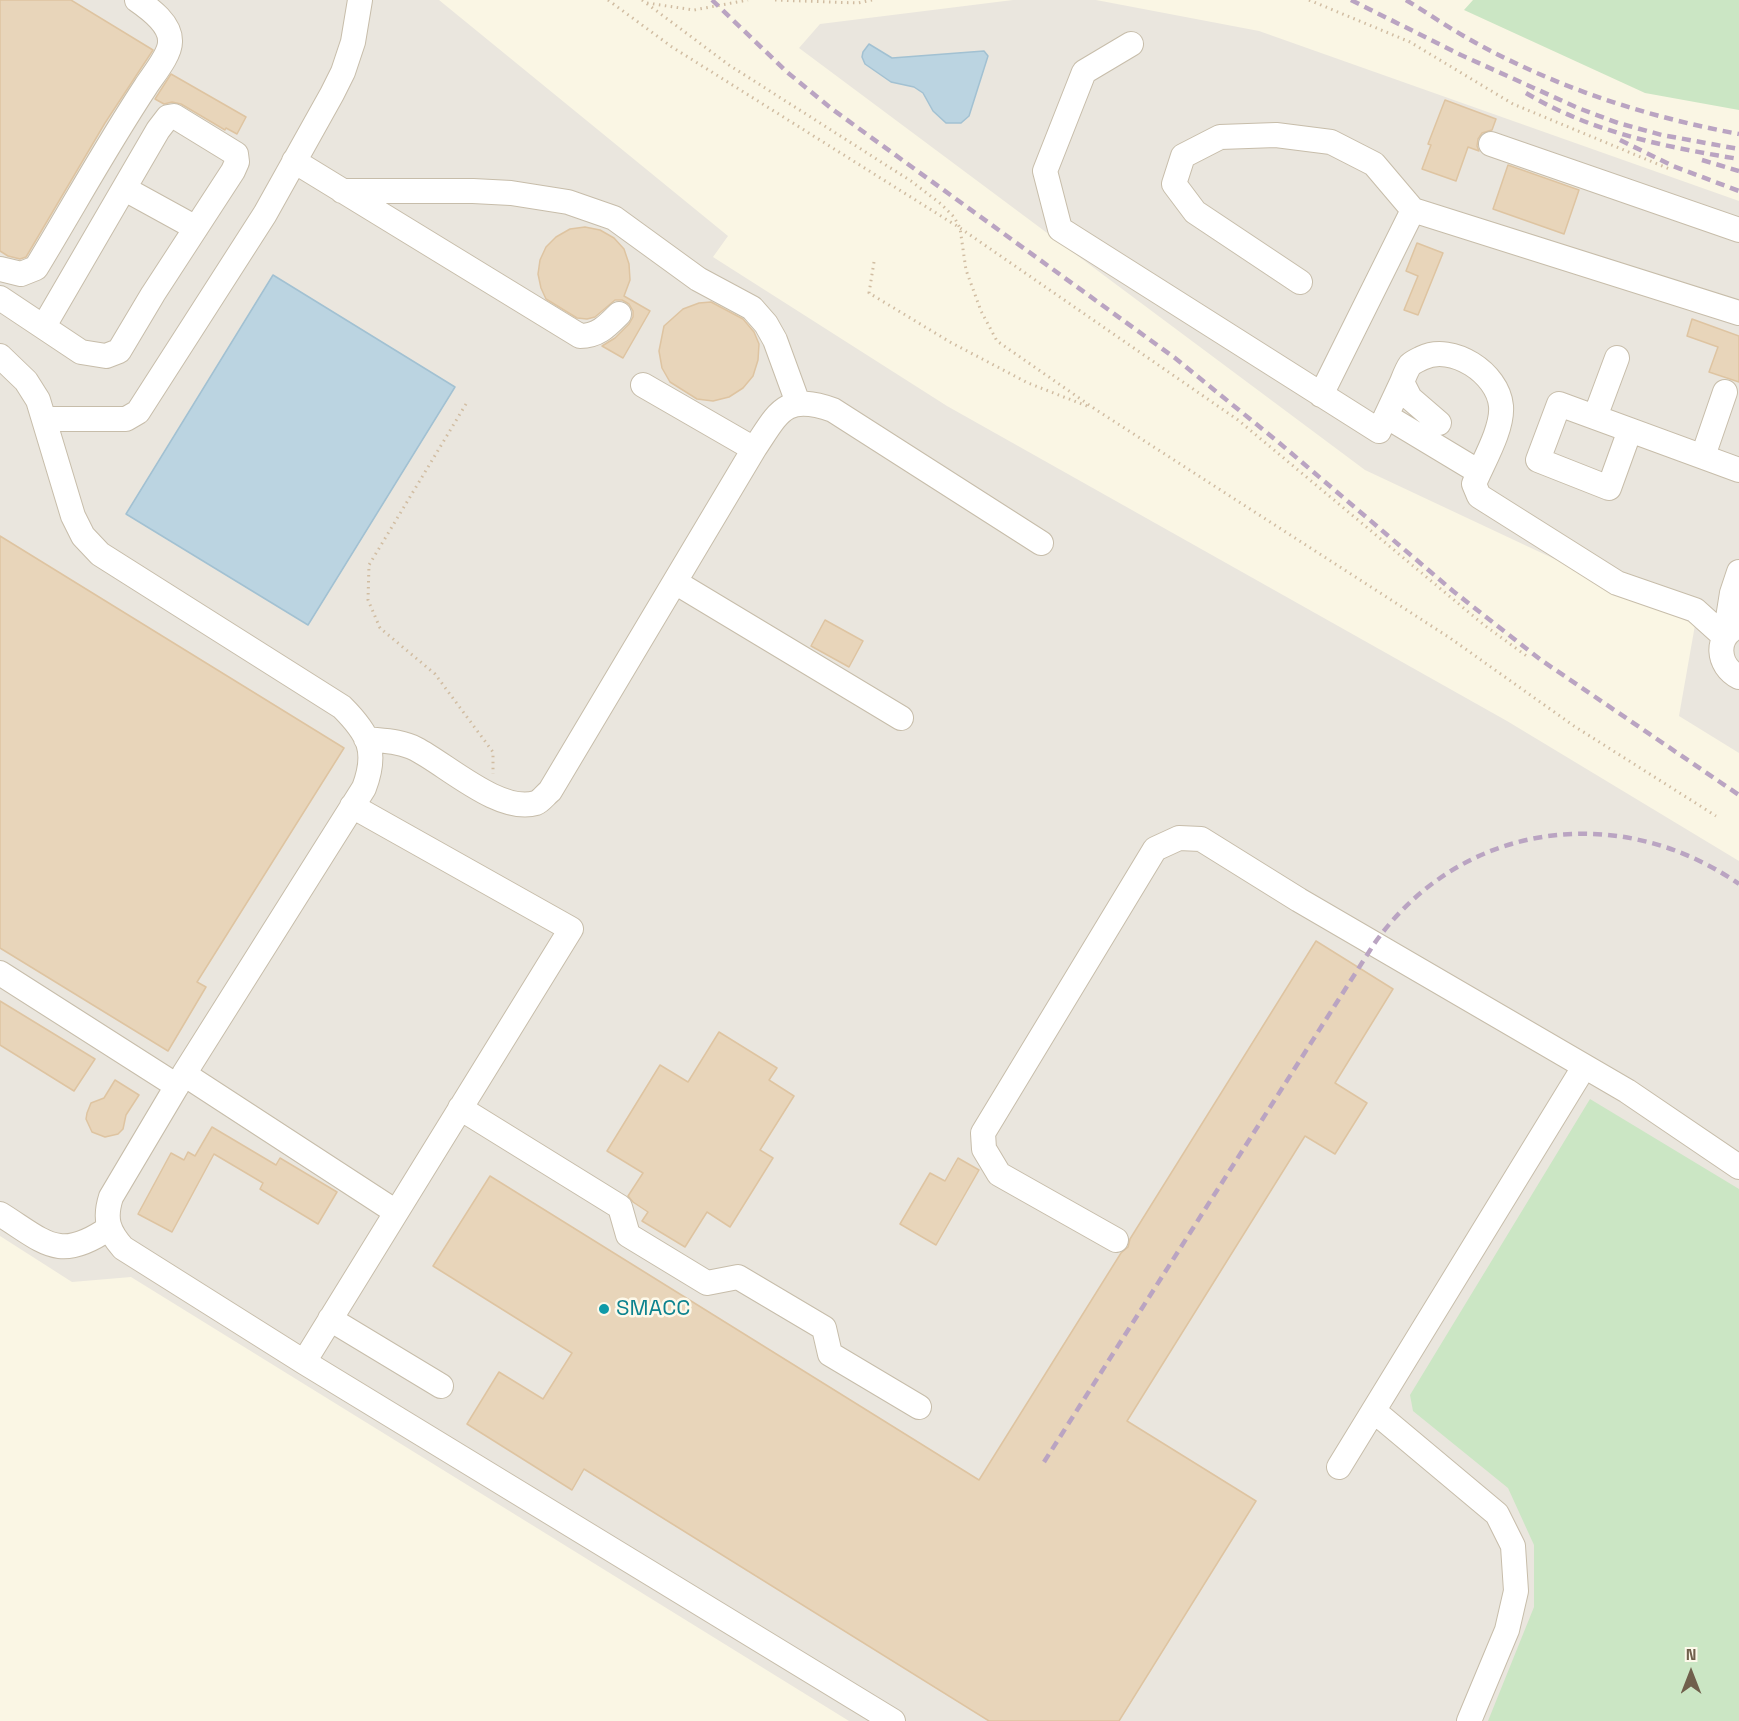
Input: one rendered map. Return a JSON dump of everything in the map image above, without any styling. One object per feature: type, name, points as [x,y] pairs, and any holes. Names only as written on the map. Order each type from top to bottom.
[{"type":"lane","points":[[0,269],[21,274],[36,268],[113,135],[162,61],[170,43],[168,29],[149,8],[137,0]]},
{"type":"lane","points":[[44,419],[126,420],[138,412],[265,214],[342,72],[353,42],[360,0]]},
{"type":"lane","points":[[1131,44],[1084,72],[1045,171],[1060,229],[1379,431],[1410,364],[1432,353],[1455,355],[1478,369],[1494,386],[1501,404],[1501,421],[1474,484],[1479,496],[1617,584],[1695,610],[1732,631]]},
{"type":"lane","points":[[0,298],[81,352],[106,356],[120,351],[153,294],[233,171],[237,162],[236,154],[174,116],[168,117],[158,130],[44,326]]},
{"type":"lane","points":[[1300,282],[1195,212],[1174,184],[1183,156],[1220,137],[1276,135],[1331,142],[1374,164],[1413,210],[1739,313]]},
{"type":"lane","points":[[1491,144],[1739,230]]},
{"type":"lane","points":[[294,161],[580,336],[592,336],[619,314]]},
{"type":"lane","points":[[125,189],[196,228]]},
{"type":"lane","points":[[342,190],[473,190],[511,193],[568,202],[614,218],[698,279],[752,308],[766,324],[775,340],[798,403]]},
{"type":"lane","points":[[1321,395],[1413,210]]},
{"type":"lane","points":[[0,356],[26,381],[38,400],[73,516],[83,536],[100,554],[342,707],[356,722],[366,739],[371,756],[370,771],[364,788],[180,1080],[111,1197],[106,1221],[109,1228],[123,1248],[304,1362],[893,1721]]},
{"type":"lane","points":[[1595,417],[1617,358]]},
{"type":"lane","points":[[1402,382],[1410,398],[1439,423]]},
{"type":"lane","points":[[643,385],[754,449]]},
{"type":"lane","points":[[1703,456],[1725,392]]},
{"type":"lane","points":[[366,739],[389,741],[414,748],[481,790],[510,803],[526,805],[538,802],[550,791],[754,449],[776,416],[783,409],[798,403],[816,404],[833,410],[1041,543]]},
{"type":"lane","points":[[1630,430],[1609,488],[1538,460],[1558,404],[1703,456],[1739,470]]},
{"type":"lane","points":[[1386,416],[1479,472]]},
{"type":"lane","points":[[1739,572],[1732,593],[1732,631],[1721,645],[1721,655],[1725,666],[1732,674],[1739,677]]},
{"type":"lane","points":[[675,582],[901,718]]},
{"type":"lane","points":[[304,1362],[571,929],[352,806]]},
{"type":"lane","points":[[1116,1240],[999,1174],[984,1149],[983,1133],[1155,849],[1179,838],[1201,839],[1299,900],[1627,1091],[1739,1167]]},
{"type":"lane","points":[[0,973],[396,1212]]},
{"type":"lane","points":[[1339,1467],[1584,1067]]},
{"type":"lane","points":[[460,1108],[620,1207],[628,1235],[707,1283],[738,1277],[824,1328],[830,1354],[919,1407]]},
{"type":"lane","points":[[0,1214],[46,1243],[62,1248],[78,1245],[109,1228]]},
{"type":"lane","points":[[330,1319],[441,1386]]},
{"type":"lane","points":[[1374,1411],[1497,1514],[1513,1546],[1516,1591],[1507,1630],[1469,1721]]},
{"type":"path","points":[[608,0],[672,47],[960,228],[1238,420],[1485,625],[1528,657]]},
{"type":"path","points":[[643,2],[694,10],[748,0]]},
{"type":"path","points":[[775,0],[858,3],[872,0]]},
{"type":"path","points":[[1309,0],[1410,42],[1513,104],[1672,170]]},
{"type":"path","points":[[643,2],[729,65],[911,181],[941,204],[954,217],[960,228],[966,270],[981,311],[997,341],[1095,409],[1450,638],[1574,726],[1716,816]]},
{"type":"path","points":[[874,262],[869,293],[950,342],[1028,382],[1095,409]]},
{"type":"path","points":[[466,404],[369,565],[368,600],[380,628],[435,674],[494,752],[494,774],[481,790]]},
{"type":"shaded area","points":[[0,0],[439,0],[728,236],[713,257],[947,406],[1507,721],[1739,861],[1739,1721],[849,1721],[131,1277],[72,1282],[0,1236]]},
{"type":"shaded area","points":[[1013,0],[1096,0],[1259,31],[1739,201],[1739,753],[1679,716],[1695,625],[1365,470],[799,48],[820,24]]},
{"type":"green space","points":[[1473,0],[1739,0],[1739,110],[1645,93],[1464,10]]},
{"type":"green space","points":[[1590,1099],[1739,1189],[1739,1721],[1488,1721],[1534,1607],[1534,1545],[1508,1488],[1413,1411],[1410,1395]]},
{"type":"water","points":[[869,44],[892,58],[984,51],[988,56],[969,116],[961,123],[946,123],[933,111],[923,93],[914,87],[891,82],[865,64],[862,57],[863,52]]},
{"type":"water","points":[[273,275],[455,387],[308,625],[126,514]]},
{"type":"building","points":[[0,0],[71,0],[153,50],[105,123],[26,257],[20,259],[0,251]]},
{"type":"building","points":[[171,74],[246,117],[237,134],[226,128],[225,130],[181,104],[172,102],[164,104],[155,99]]},
{"type":"building","points":[[1445,100],[1496,119],[1492,130],[1482,133],[1478,139],[1479,151],[1468,147],[1456,181],[1422,169],[1431,145],[1428,144]]},
{"type":"building","points":[[1508,165],[1579,190],[1564,234],[1493,209]]},
{"type":"building","points":[[585,227],[600,230],[614,238],[624,249],[629,264],[630,280],[624,296],[650,311],[623,358],[602,346],[615,338],[629,324],[633,311],[629,304],[622,300],[615,300],[595,317],[577,318],[546,299],[541,288],[538,274],[540,260],[546,247],[556,237],[570,229]]},
{"type":"building","points":[[1417,243],[1443,253],[1418,315],[1404,310],[1418,276],[1406,271]]},
{"type":"building","points":[[711,302],[743,319],[754,332],[759,344],[758,360],[753,376],[743,388],[729,397],[713,401],[697,399],[670,382],[662,368],[659,351],[664,326],[683,309],[699,303]]},
{"type":"building","points":[[1692,319],[1739,336],[1739,382],[1709,372],[1718,347],[1687,336]]},
{"type":"building","points":[[0,536],[344,748],[197,982],[206,987],[168,1051],[0,948]]},
{"type":"building","points":[[825,620],[863,641],[849,667],[811,646]]},
{"type":"building","name":"SMACC","points":[[1316,941],[1393,989],[1335,1083],[1367,1103],[1335,1154],[1305,1136],[1127,1421],[1256,1501],[1119,1721],[989,1721],[584,1469],[572,1490],[467,1424],[499,1372],[543,1399],[572,1353],[433,1266],[490,1176],[979,1480],[1121,1253],[1128,1247],[1130,1239]]},
{"type":"building","points":[[0,1001],[95,1059],[74,1091],[0,1045]]},
{"type":"building","points":[[719,1032],[777,1068],[769,1080],[794,1096],[760,1150],[773,1158],[730,1227],[707,1212],[685,1247],[642,1221],[648,1212],[628,1196],[643,1173],[607,1151],[660,1065],[688,1082]]},
{"type":"building","points":[[115,1080],[139,1095],[126,1115],[123,1129],[118,1134],[105,1137],[92,1132],[86,1119],[87,1113],[91,1103],[104,1098]]},
{"type":"building","points":[[212,1127],[276,1165],[280,1158],[337,1192],[318,1224],[260,1189],[263,1183],[214,1154],[172,1232],[138,1214],[171,1153],[184,1160],[188,1152],[195,1156]]},
{"type":"building","points":[[958,1158],[979,1170],[936,1245],[900,1224],[930,1173],[945,1181]]},
{"type":"railway","points":[[712,0],[787,72],[832,109],[1175,358],[1277,441],[1453,591],[1541,660],[1739,795]]},
{"type":"railway","points":[[1351,0],[1461,55],[1578,108],[1618,123],[1662,135],[1739,149]]},
{"type":"railway","points":[[1406,0],[1476,43],[1571,87],[1637,110],[1739,134]]},
{"type":"railway","points":[[1526,93],[1551,107],[1602,128],[1656,143],[1739,159]]},
{"type":"railway","points":[[1620,140],[1673,166],[1739,191]]},
{"type":"railway","points":[[1702,160],[1739,171]]},
{"type":"railway","points":[[1044,1462],[1374,944],[1409,903],[1450,871],[1495,849],[1543,837],[1593,834],[1643,841],[1692,857],[1739,884]]},
{"type":"place","name":"SMACC","points":[[604,1309]]}]
